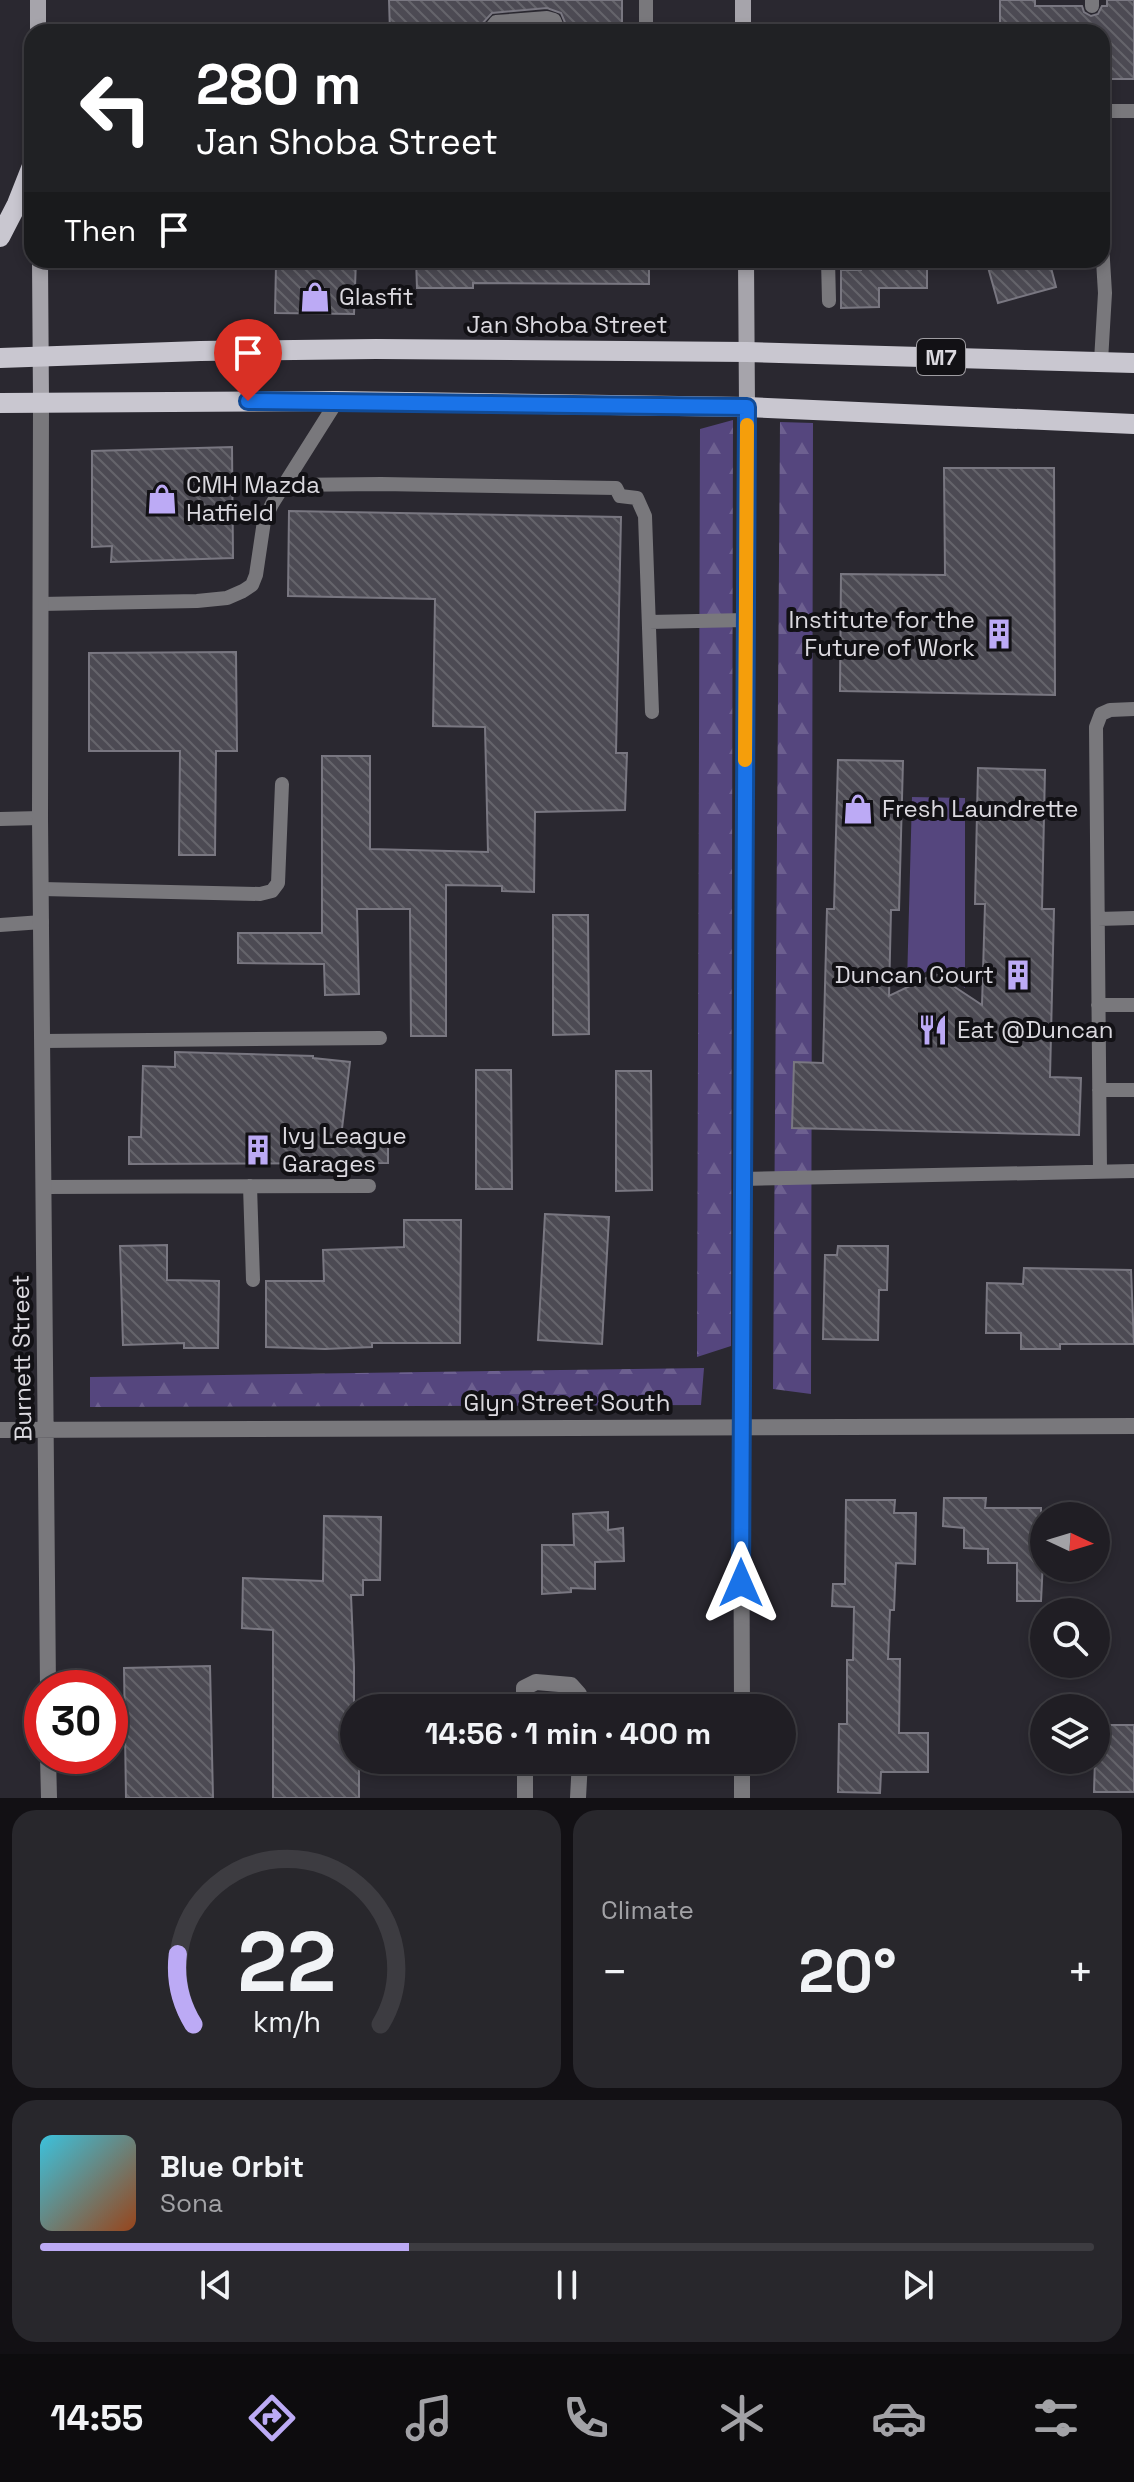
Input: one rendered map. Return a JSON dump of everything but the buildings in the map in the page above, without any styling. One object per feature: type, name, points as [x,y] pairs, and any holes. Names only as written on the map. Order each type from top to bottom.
[{"type":"main road","points":[[0,237],[24,186]]},
{"type":"main road","name":"Jan Shoba Street","points":[[0,358],[376,349],[747,352],[1134,363]]},
{"type":"main road","points":[[0,403],[337,401],[747,407],[1134,424]]},
{"type":"street","points":[[38,0],[38,24]]},
{"type":"street","points":[[743,0],[743,24]]},
{"type":"street","name":"Burnett Street","points":[[40,268],[40,818],[48,1670]]},
{"type":"street","points":[[742,1694],[746,268]]},
{"type":"street","name":"Glyn Street South","points":[[0,1430],[1134,1426]]},
{"type":"street","points":[[524,1694],[524,1688],[536,1682],[571,1685],[579,1694]]},
{"type":"street","points":[[48,1774],[49,1798]]},
{"type":"street","points":[[525,1774],[525,1798]]},
{"type":"street","points":[[578,1798],[579,1774]]},
{"type":"street","points":[[742,1774],[742,1798]]},
{"type":"lane","points":[[646,0],[646,24]]},
{"type":"lane","points":[[494,24],[547,18],[556,24]]},
{"type":"lane","points":[[1110,111],[1134,111]]},
{"type":"lane","points":[[828,268],[829,301]]},
{"type":"lane","points":[[1101,361],[1103,268]]},
{"type":"lane","points":[[41,604],[197,601],[227,598],[252,585],[264,521],[337,401]]},
{"type":"lane","points":[[285,485],[616,488],[620,496],[637,498],[642,505],[652,712]]},
{"type":"lane","points":[[649,622],[746,620]]},
{"type":"lane","points":[[1100,1171],[1096,727],[1101,714],[1110,710],[1134,709]]},
{"type":"lane","points":[[42,889],[260,894],[272,891],[278,883],[282,784]]},
{"type":"lane","points":[[0,819],[40,818]]},
{"type":"lane","points":[[1098,919],[1134,918]]},
{"type":"lane","points":[[0,925],[42,922]]},
{"type":"lane","points":[[1098,1005],[1134,1005]]},
{"type":"lane","points":[[43,1041],[380,1038]]},
{"type":"lane","points":[[1099,1090],[1134,1090]]},
{"type":"lane","points":[[742,1179],[1134,1171]]},
{"type":"lane","points":[[250,1186],[253,1280]]},
{"type":"lane","points":[[44,1187],[369,1186]]},
{"type":"green space","points":[[733,420],[731,1346],[697,1357],[700,429]]},
{"type":"green space","points":[[780,422],[813,423],[811,1394],[773,1389]]},
{"type":"green space","points":[[912,797],[965,798],[965,988],[934,967],[907,983]]},
{"type":"green space","points":[[704,1368],[701,1405],[90,1407],[90,1377]]},
{"type":"slow traffic","points":[[745,760],[747,425]]},
{"type":"place","name":"Glasfit","points":[[315,297]]},
{"type":"place","name":"CMH Mazda Hatfield","points":[[162,499]]},
{"type":"place","name":"Institute for the Future of Work","points":[[999,634]]},
{"type":"place","name":"Fresh Laundrette","points":[[858,809]]},
{"type":"place","name":"Duncan Court","points":[[1018,975]]},
{"type":"place","name":"Eat @Duncan","points":[[933,1030]]},
{"type":"place","name":"Ivy League Garages","points":[[258,1150]]},
{"type":"route","points":[[248,401],[747,407],[741,1583]]}]
